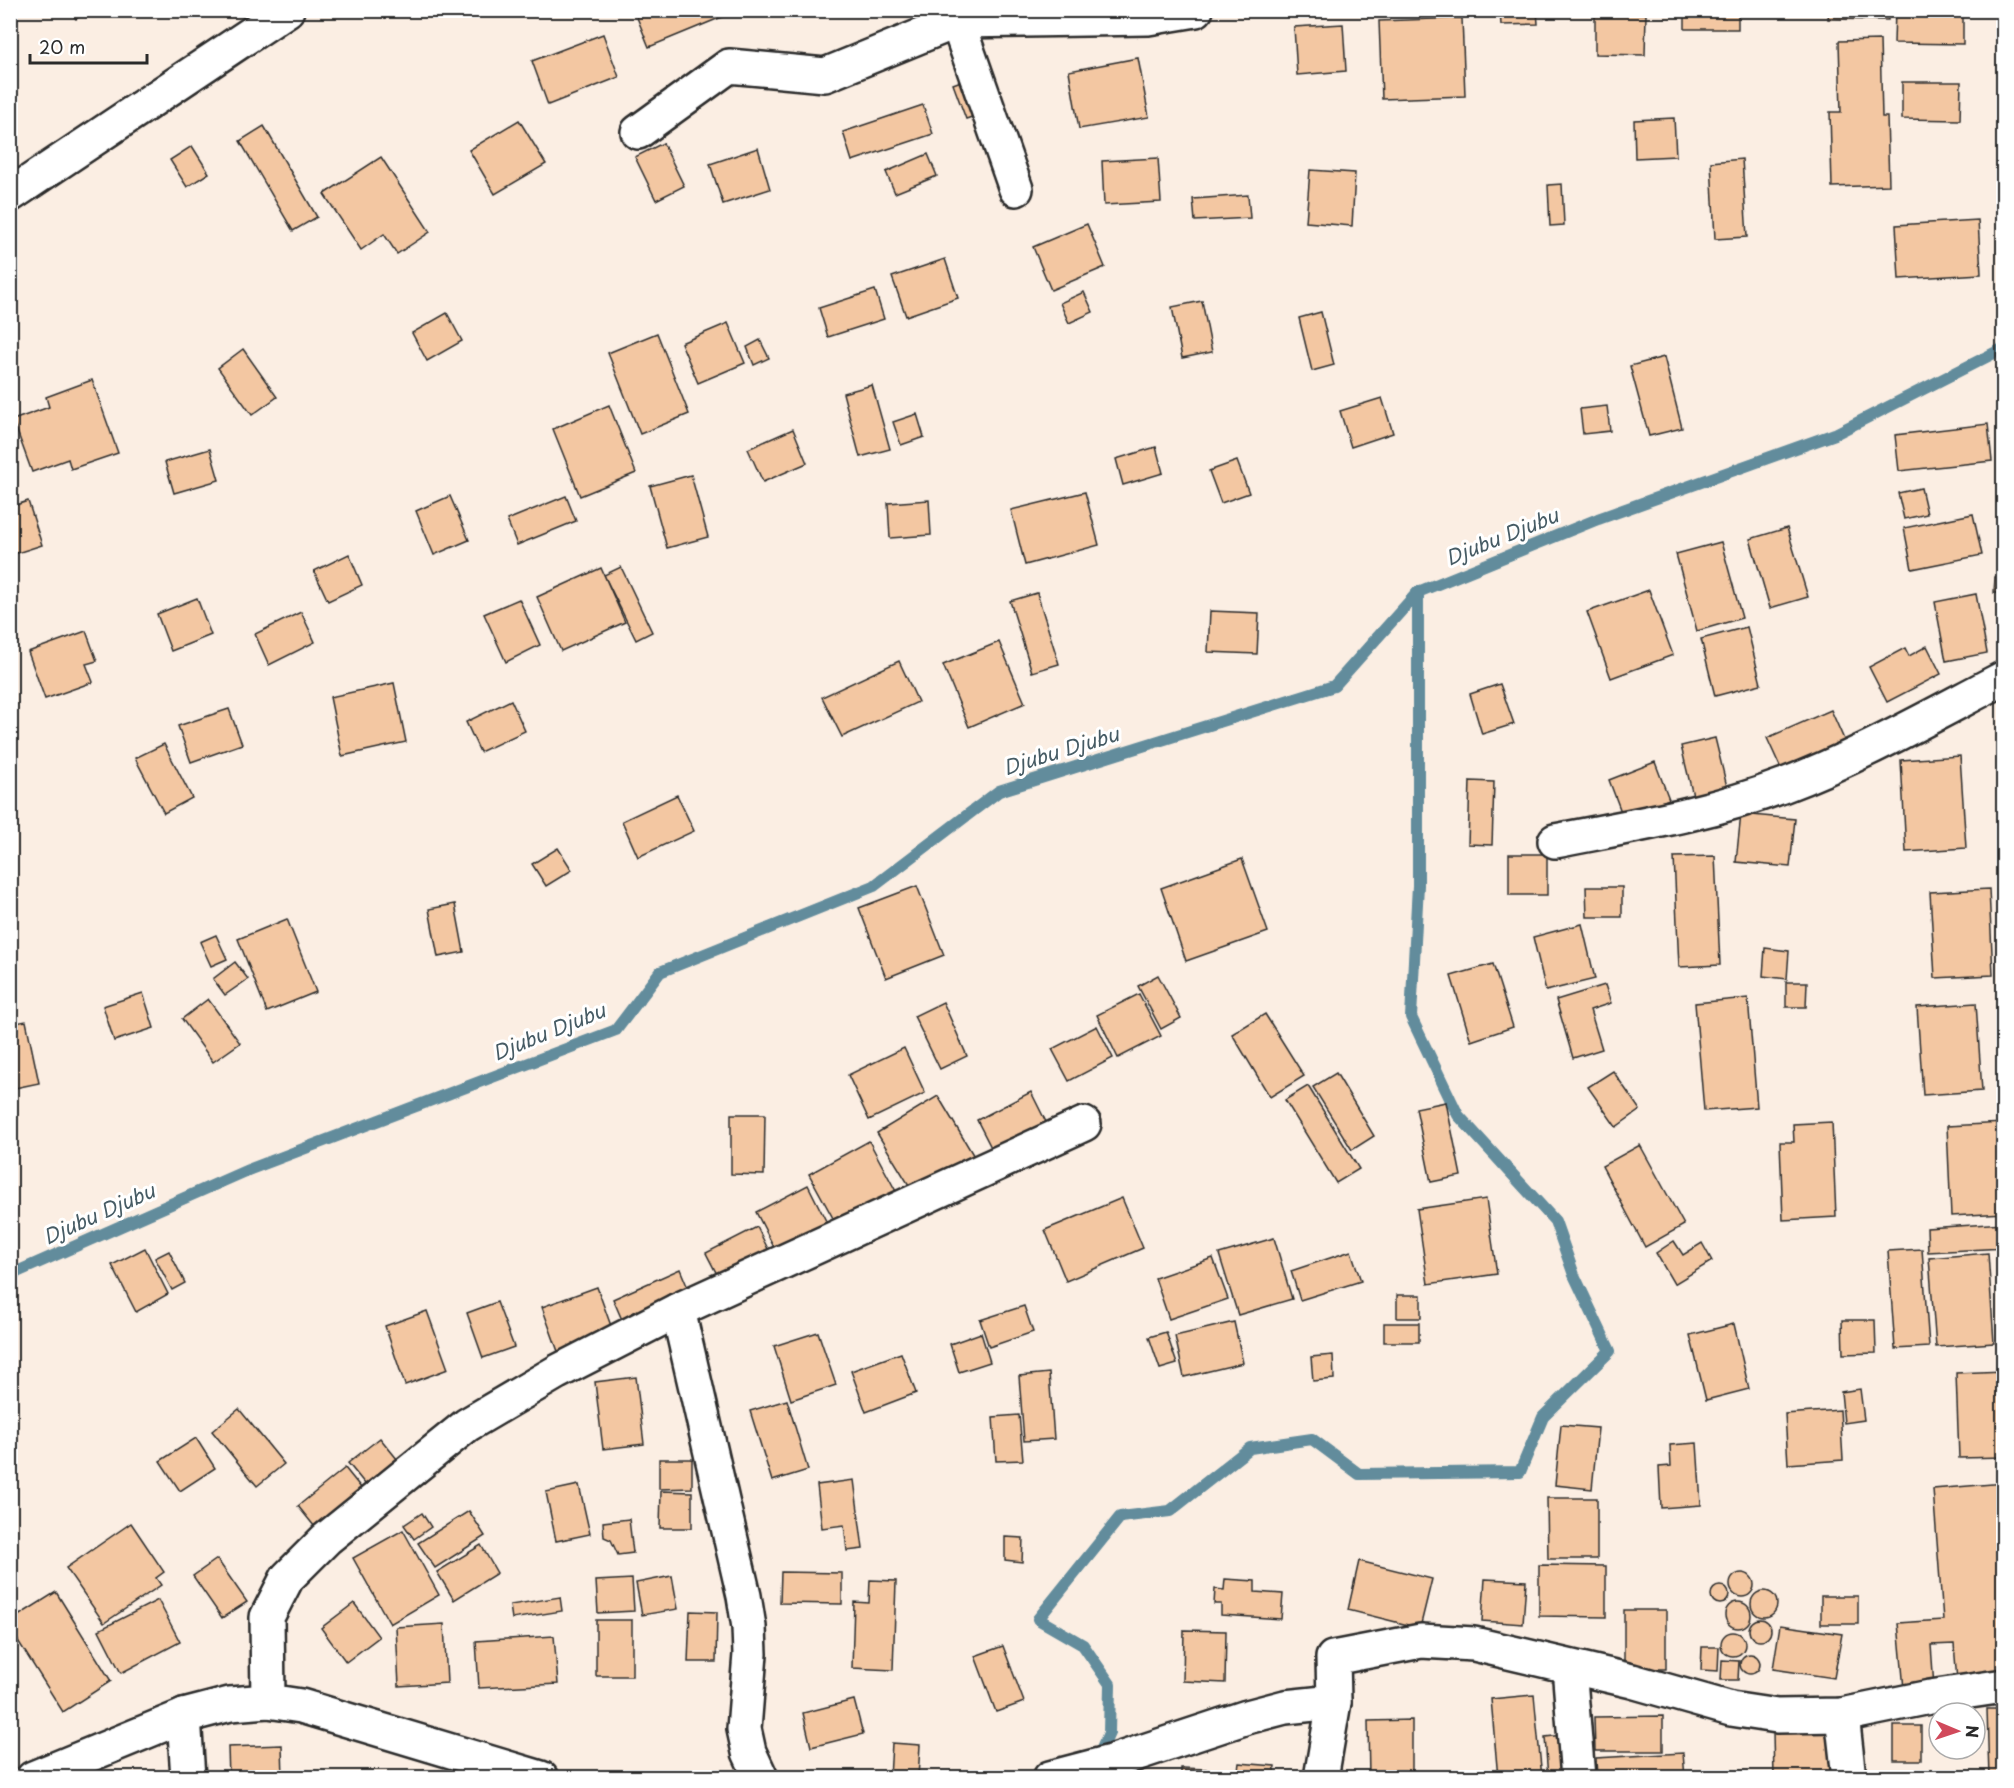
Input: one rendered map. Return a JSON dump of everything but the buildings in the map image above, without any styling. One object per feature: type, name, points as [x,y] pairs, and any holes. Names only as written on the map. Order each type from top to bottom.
[{"type":"street","points":[[10,195],[287,10]]},
{"type":"street","points":[[639,132],[729,66],[825,75],[956,16],[1148,18],[1196,10]]},
{"type":"street","points":[[956,16],[1016,189]]},
{"type":"street","points":[[1555,841],[1693,813],[1780,787],[1859,754],[2004,678]]},
{"type":"street","points":[[268,1701],[267,1617],[287,1578],[326,1539],[467,1425],[557,1372],[678,1310],[1084,1124]]},
{"type":"street","points":[[678,1310],[744,1596],[750,1654],[744,1730],[749,1752],[761,1778]]},
{"type":"street","points":[[1321,1778],[1334,1702],[1333,1658],[1421,1641],[1474,1644],[1632,1681],[1731,1709],[1777,1716],[1842,1714],[2004,1686]]},
{"type":"street","points":[[1569,1667],[1578,1778]]},
{"type":"street","points":[[33,1778],[184,1716],[230,1704],[268,1701],[301,1706],[524,1775]]},
{"type":"street","points":[[1050,1778],[1246,1717],[1285,1707],[1334,1702]]},
{"type":"street","points":[[1842,1714],[1849,1778]]},
{"type":"street","points":[[184,1716],[188,1778]]},
{"type":"waterway","name":"Djubu Djubu","points":[[10,1275],[248,1170],[616,1030],[660,972],[874,886],[999,791],[1334,686],[1418,592],[1598,519],[1835,434],[2004,348]]},
{"type":"waterway","points":[[1097,1760],[1109,1733],[1110,1684],[1083,1645],[1038,1619],[1120,1517],[1170,1511],[1250,1448],[1312,1439],[1359,1474],[1520,1472],[1543,1417],[1610,1351],[1574,1275],[1555,1221],[1458,1115],[1411,1017],[1418,885],[1418,592]]}]
